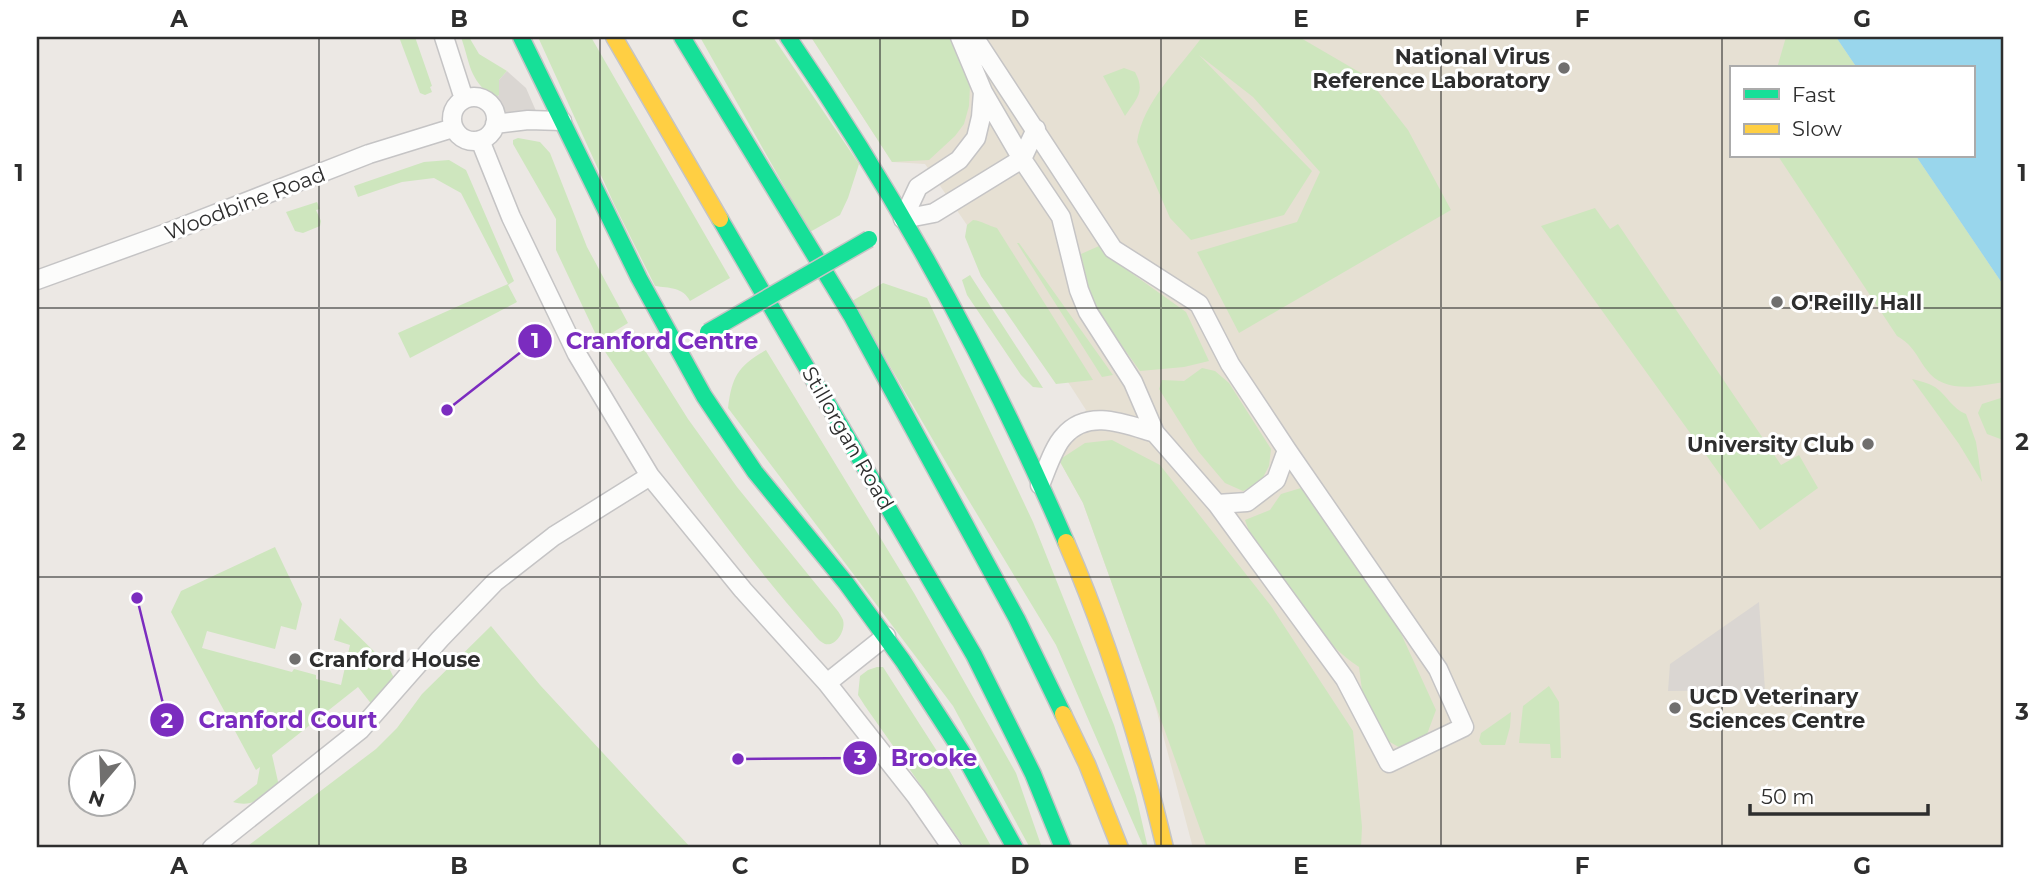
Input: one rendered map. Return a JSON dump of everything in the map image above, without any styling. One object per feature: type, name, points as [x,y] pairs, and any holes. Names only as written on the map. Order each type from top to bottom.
[{"type":"main road","points":[[521,37],[633,268],[693,341],[702,393],[741,452],[886,636],[936,708],[1015,848]]},
{"type":"main road","name":"Stillorgan Road","points":[[614,37],[974,655],[1021,747],[1052,816],[1063,848]]},
{"type":"main road","points":[[682,37],[851,315],[1017,619],[1087,764],[1120,848]]},
{"type":"main road","points":[[788,37],[820,82],[887,228],[970,340],[1040,485],[1096,615],[1148,774],[1165,848]]},
{"type":"main road","points":[[693,341],[887,228]]},
{"type":"street","points":[[444,37],[464,99]]},
{"type":"street","points":[[960,37],[983,92],[1022,159],[1061,217],[1087,312],[1133,382],[1155,433],[1217,504],[1345,680],[1389,763],[1464,727],[1438,669],[1230,364],[1199,304],[1113,249],[974,37]]},
{"type":"street","points":[[887,228],[918,187],[959,160],[975,138],[981,117],[983,92]]},
{"type":"street","points":[[478,97],[490,103],[494,109],[495,124],[492,132],[480,140],[468,140],[453,128],[452,114],[458,103],[464,99],[478,97]]},
{"type":"street","points":[[495,124],[528,120],[562,121]]},
{"type":"street","name":"Woodbine Road","points":[[37,280],[369,154],[453,128]]},
{"type":"street","points":[[887,228],[933,213],[1022,159],[1036,129]]},
{"type":"street","points":[[480,140],[511,217],[577,354],[650,476],[743,590],[827,683],[916,796],[952,848]]},
{"type":"street","points":[[1040,485],[1063,436],[1083,421],[1109,419],[1155,433]]},
{"type":"street","points":[[1217,504],[1247,502],[1276,480],[1287,450]]},
{"type":"street","points":[[212,848],[360,730],[440,639],[495,582],[554,536],[650,476]]},
{"type":"street","points":[[827,683],[886,636]]},
{"type":"shaded area","points":[[811,37],[2004,37],[2004,848],[1193,848],[1154,701],[1083,503],[1059,460],[1086,410],[925,164],[892,162]]},
{"type":"shaded area","points":[[507,71],[526,88],[536,111],[506,117],[494,99],[499,95],[499,80]]},
{"type":"shaded area","points":[[1759,602],[1765,690],[1668,691],[1670,664]]},
{"type":"green space","points":[[399,37],[415,37],[432,92],[425,95],[420,93]]},
{"type":"green space","points":[[461,37],[469,37],[479,54],[507,71],[499,80],[499,95],[494,99],[475,77]]},
{"type":"green space","points":[[538,37],[591,37],[730,278],[690,301],[680,291],[655,286],[615,206]]},
{"type":"green space","points":[[700,37],[773,37],[859,164],[840,215],[810,232]]},
{"type":"green space","points":[[811,37],[949,37],[970,86],[969,106],[964,124],[929,160],[892,162]]},
{"type":"green space","points":[[1202,37],[1299,37],[1366,76],[1408,130],[1451,210],[1239,333],[1197,252],[1297,222],[1320,172],[1253,97],[1199,55],[1312,171],[1284,215],[1191,240],[1170,218],[1137,142],[1146,113],[1154,99]]},
{"type":"green space","points":[[1786,37],[1836,37],[1856,66],[1778,66]]},
{"type":"green space","points":[[1124,68],[1135,72],[1140,85],[1136,100],[1125,116],[1103,76]]},
{"type":"green space","points":[[518,138],[540,142],[550,153],[587,247],[628,323],[599,341],[556,250],[556,219],[513,144],[513,140]]},
{"type":"green space","points":[[1779,158],[1917,158],[2004,286],[2004,382],[1962,387],[1942,383],[1926,369],[1911,347],[1897,336]]},
{"type":"green space","points":[[449,160],[466,170],[514,281],[508,285],[517,302],[410,358],[398,333],[508,284],[461,193],[434,178],[402,182],[358,197],[354,186],[424,162]]},
{"type":"green space","points":[[317,202],[320,209],[316,210],[321,221],[320,226],[303,233],[295,231],[286,212]]},
{"type":"green space","points":[[1595,208],[1610,229],[1618,224],[1781,465],[1799,455],[1818,488],[1760,530],[1541,226]]},
{"type":"green space","points":[[973,220],[997,228],[1093,380],[1056,384],[981,276],[965,237],[967,225]]},
{"type":"green space","points":[[1019,243],[1113,375],[1102,377]]},
{"type":"green space","points":[[1099,246],[1113,260],[1186,312],[1209,361],[1184,367],[1140,371],[1099,314],[1089,290],[1081,254]]},
{"type":"green space","points":[[970,275],[1043,388],[1033,387],[1021,375],[967,295],[962,280]]},
{"type":"green space","points":[[883,283],[927,298],[1033,522],[1114,725],[1136,796],[1148,848],[1144,848],[1056,645],[852,301]]},
{"type":"green space","points":[[634,333],[688,419],[737,487],[839,613],[844,624],[839,637],[833,643],[825,644],[818,639],[756,565],[677,459],[604,350]]},
{"type":"green space","points":[[766,350],[914,593],[1016,773],[1042,848],[1030,848],[953,706],[728,408],[738,373],[749,361]]},
{"type":"green space","points":[[1202,368],[1215,371],[1229,383],[1271,449],[1269,466],[1260,483],[1243,491],[1225,483],[1198,451],[1159,389],[1162,380],[1184,381]]},
{"type":"green space","points":[[1912,379],[1935,387],[1957,409],[1966,414],[1976,442],[1982,482],[1959,444]]},
{"type":"green space","points":[[2004,397],[2003,440],[1987,434],[1978,413],[1982,404]]},
{"type":"green space","points":[[1112,440],[1160,465],[1271,606],[1353,731],[1362,827],[1361,848],[1207,848],[1083,503],[1059,460],[1085,443]]},
{"type":"green space","points":[[1311,485],[1376,579],[1436,710],[1426,737],[1402,749],[1383,738],[1364,706],[1359,667],[1327,640],[1313,623],[1285,586],[1249,531],[1245,520],[1270,510],[1281,494]]},
{"type":"green space","points":[[275,547],[302,604],[296,630],[281,626],[275,649],[207,631],[202,648],[292,672],[294,669],[316,675],[316,679],[341,685],[350,645],[334,640],[340,618],[387,664],[394,678],[373,706],[358,687],[272,755],[279,786],[258,800],[246,804],[233,802],[257,784],[260,767],[256,770],[171,612],[181,591]]},
{"type":"green space","points":[[491,626],[540,685],[691,848],[245,848],[376,749],[397,728],[422,694]]},
{"type":"green space","points":[[877,667],[883,667],[951,773],[992,848],[965,848],[858,695],[860,676]]},
{"type":"green space","points":[[1549,686],[1559,702],[1561,758],[1551,758],[1550,744],[1519,743],[1523,706]]},
{"type":"green space","points":[[1511,712],[1505,745],[1482,745],[1479,741],[1481,733]]},
{"type":"water","points":[[1836,37],[2004,37],[2004,286],[1917,158],[1974,158],[1974,66],[1856,66]]},
{"type":"traffic: fast","points":[[521,37],[639,278],[704,396],[755,472],[846,583],[903,661],[962,752],[1015,848]]},
{"type":"traffic: fast","points":[[682,37],[851,315],[1017,619],[1063,714]]},
{"type":"traffic: fast","points":[[788,37],[867,158],[939,283],[1006,411],[1066,542]]},
{"type":"traffic: fast","points":[[720,219],[974,655],[1033,774],[1063,848]]},
{"type":"traffic: fast","points":[[708,332],[869,239]]},
{"type":"traffic: slow","points":[[614,37],[720,219]]},
{"type":"traffic: slow","points":[[1066,542],[1082,579],[1122,693],[1165,848]]},
{"type":"traffic: slow","points":[[1063,714],[1087,764],[1120,848]]},
{"type":"place","name":"National Virus Reference Laboratory","points":[[1564,68]]},
{"type":"place","name":"O'Reilly Hall","points":[[1777,302]]},
{"type":"place","name":"Cranford Centre","points":[[447,410]]},
{"type":"place","name":"University Club","points":[[1868,444]]},
{"type":"place","name":"Cranford Court","points":[[137,598]]},
{"type":"place","name":"Cranford House","points":[[295,659]]},
{"type":"place","name":"UCD Veterinary Sciences Centre","points":[[1675,708]]},
{"type":"place","name":"Brooke","points":[[738,759]]}]
